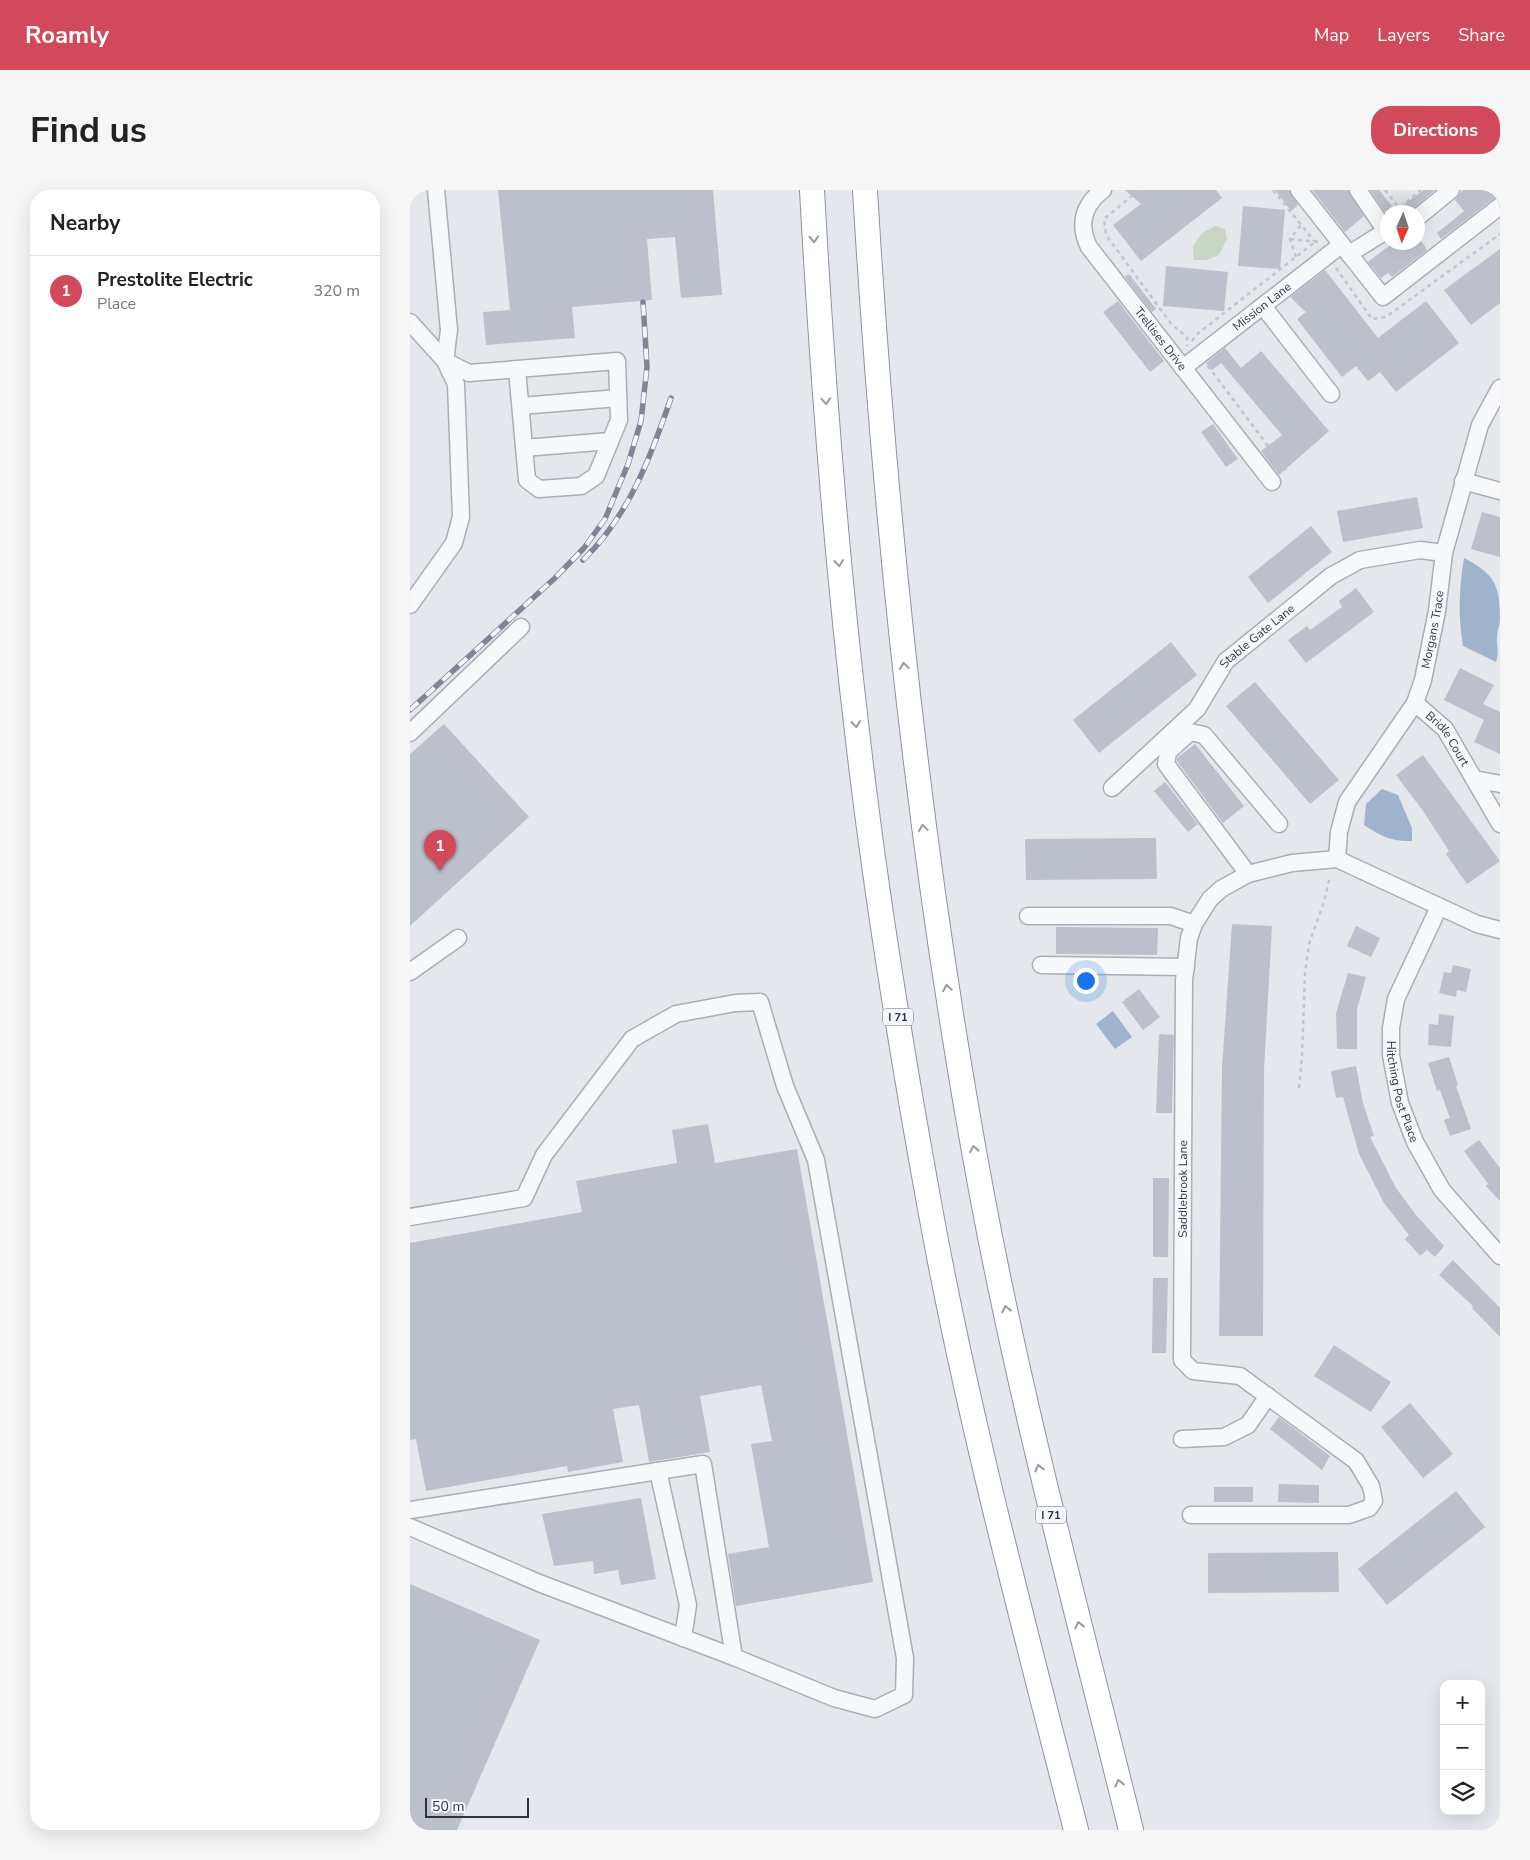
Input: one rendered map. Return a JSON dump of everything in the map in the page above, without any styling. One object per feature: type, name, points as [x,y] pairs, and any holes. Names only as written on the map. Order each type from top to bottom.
[{"type":"highway","name":"I 71","points":[[812,190],[835,523],[858,740],[886,949],[930,1207],[985,1470],[1076,1830]]},
{"type":"highway","name":"I 71","points":[[865,190],[888,518],[911,734],[939,941],[982,1197],[1037,1458],[1131,1830]]},
{"type":"street","points":[[436,190],[449,330],[445,361]]},
{"type":"street","name":"Trellises Drive","points":[[1103,190],[1089,204],[1084,214],[1084,237],[1089,247],[1272,482]]},
{"type":"street","points":[[1299,190],[1383,297],[1500,206]]},
{"type":"street","points":[[1358,190],[1380,220]]},
{"type":"street","points":[[1425,211],[1451,190]]},
{"type":"street","name":"Mission Lane","points":[[1183,368],[1263,306],[1345,249],[1380,233]]},
{"type":"street","points":[[1263,306],[1331,394]]},
{"type":"street","points":[[410,322],[445,361],[456,384],[461,517],[454,544],[410,605]]},
{"type":"street","points":[[445,361],[469,373],[617,361],[618,420],[596,476],[581,486],[539,489],[528,480],[517,370]]},
{"type":"street","name":"Morgans Trace","points":[[1337,859],[1339,832],[1348,802],[1415,703],[1424,680],[1444,553],[1480,425],[1500,388]]},
{"type":"street","points":[[521,406],[618,398]]},
{"type":"street","points":[[524,448],[610,441]]},
{"type":"street","points":[[1463,481],[1500,491]]},
{"type":"street","name":"Stable Gate Lane","points":[[1112,788],[1197,709],[1226,661],[1331,576],[1360,560],[1420,550],[1444,553]]},
{"type":"street","points":[[410,733],[521,627]]},
{"type":"street","name":"Bridle Court","points":[[1415,703],[1445,728],[1500,824]]},
{"type":"street","points":[[1248,874],[1166,764],[1168,752],[1190,732],[1204,735],[1279,824]]},
{"type":"street","name":"Bridle Court","points":[[1474,779],[1500,784]]},
{"type":"street","points":[[1337,859],[1477,924],[1500,930]]},
{"type":"street","name":"Saddlebrook Lane","points":[[1191,1515],[1349,1516],[1369,1508],[1374,1501],[1371,1486],[1356,1462],[1268,1396],[1240,1376],[1193,1371],[1182,1360],[1186,967],[1189,938],[1201,911],[1216,894],[1234,880],[1248,874],[1292,863],[1337,859]]},
{"type":"street","name":"Hitching Post Place","points":[[1439,907],[1396,999],[1391,1028],[1390,1055],[1400,1103],[1415,1142],[1442,1190],[1500,1256]]},
{"type":"street","points":[[1028,916],[1171,916],[1194,924]]},
{"type":"street","points":[[410,972],[458,938]]},
{"type":"street","points":[[1041,964],[1186,967]]},
{"type":"street","points":[[410,1217],[524,1198],[544,1155],[632,1039],[676,1014],[736,1003],[760,1002],[784,1086],[816,1160],[904,1649],[904,1695],[875,1709],[834,1698],[734,1657],[539,1583],[410,1527]]},
{"type":"street","points":[[1182,1440],[1224,1437],[1248,1425],[1268,1396]]},
{"type":"street","points":[[410,1510],[703,1464],[734,1657]]},
{"type":"street","points":[[658,1471],[688,1605],[683,1638]]},
{"type":"path","points":[[1139,190],[1104,219],[1106,235],[1172,325],[1187,337],[1187,350],[1196,335],[1315,242]]},
{"type":"path","points":[[1272,190],[1315,242]]},
{"type":"path","points":[[1385,190],[1399,208],[1421,190]]},
{"type":"path","points":[[1290,239],[1301,225]]},
{"type":"path","points":[[1290,239],[1296,257]]},
{"type":"path","points":[[1290,239],[1315,242]]},
{"type":"path","points":[[1207,365],[1286,470]]},
{"type":"path","points":[[1299,1088],[1305,973],[1309,944],[1324,902],[1330,876]]},
{"type":"green space","points":[[1215,226],[1225,229],[1227,239],[1219,255],[1206,260],[1194,260],[1193,246],[1202,233]]},
{"type":"water","points":[[1464,558],[1489,575],[1497,589],[1500,620],[1497,634],[1498,654],[1496,662],[1463,646],[1460,602]]},
{"type":"water","points":[[1382,789],[1398,795],[1412,828],[1412,841],[1387,838],[1364,825],[1366,804]]},
{"type":"water","points":[[1113,1011],[1132,1037],[1115,1049],[1096,1024]]},
{"type":"building","points":[[498,190],[713,190],[722,295],[681,298],[675,237],[647,239],[652,300],[572,307],[575,338],[486,345],[483,312],[510,310]]},
{"type":"building","points":[[1125,190],[1216,190],[1222,198],[1141,261],[1113,225],[1141,204]]},
{"type":"building","points":[[1275,190],[1289,190],[1298,205],[1291,211]]},
{"type":"building","points":[[1312,190],[1348,190],[1364,216],[1345,232]]},
{"type":"building","points":[[1370,190],[1379,190],[1391,205],[1380,205]]},
{"type":"building","points":[[1424,190],[1435,190],[1417,205],[1403,205]]},
{"type":"building","points":[[1463,190],[1500,190],[1500,196],[1494,198],[1441,239],[1437,233],[1464,211],[1455,200]]},
{"type":"building","points":[[1243,206],[1285,210],[1280,269],[1238,266]]},
{"type":"building","points":[[1425,247],[1427,250],[1392,277],[1388,273],[1381,278],[1368,262],[1384,250],[1425,250]]},
{"type":"building","points":[[1500,249],[1500,303],[1471,325],[1444,290]]},
{"type":"building","points":[[1166,266],[1228,272],[1224,311],[1163,306]]},
{"type":"building","points":[[1325,270],[1378,338],[1426,301],[1459,343],[1396,392],[1380,372],[1368,381],[1356,366],[1342,377],[1297,319],[1306,312],[1290,297]]},
{"type":"building","points":[[1129,274],[1156,309],[1152,312],[1125,277]]},
{"type":"building","points":[[1118,301],[1164,361],[1150,372],[1103,312]]},
{"type":"building","points":[[1225,348],[1241,368],[1261,351],[1329,431],[1279,475],[1261,451],[1282,435],[1221,363],[1212,370],[1206,363]]},
{"type":"building","points":[[1213,424],[1238,459],[1226,467],[1201,432]]},
{"type":"building","points":[[1417,497],[1423,528],[1343,542],[1337,511]]},
{"type":"building","points":[[1482,512],[1500,517],[1500,557],[1471,549]]},
{"type":"building","points":[[1311,526],[1332,552],[1268,603],[1248,577]]},
{"type":"building","points":[[1356,588],[1374,612],[1306,663],[1288,640],[1307,626],[1310,630],[1342,607],[1339,601]]},
{"type":"building","points":[[1171,642],[1197,675],[1099,753],[1073,720]]},
{"type":"building","points":[[1460,668],[1494,685],[1483,704],[1500,712],[1500,754],[1474,742],[1484,720],[1444,700]]},
{"type":"building","points":[[1255,682],[1339,780],[1310,804],[1226,706]]},
{"type":"building","points":[[444,724],[529,817],[410,926],[410,754]]},
{"type":"building","points":[[1195,744],[1244,806],[1223,823],[1177,761],[1177,758]]},
{"type":"building","points":[[1423,755],[1500,861],[1467,884],[1446,854],[1449,851],[1423,811],[1396,775]]},
{"type":"building","points":[[1165,782],[1198,824],[1188,832],[1154,791]]},
{"type":"building","points":[[1156,838],[1157,879],[1026,880],[1025,839]]},
{"type":"building","points":[[1232,924],[1272,926],[1264,1069],[1263,1336],[1219,1336],[1222,1068]]},
{"type":"building","points":[[1356,926],[1380,938],[1371,957],[1347,946]]},
{"type":"building","points":[[1056,927],[1158,928],[1157,955],[1056,954]]},
{"type":"building","points":[[1453,965],[1471,969],[1466,992],[1457,990],[1456,997],[1439,993],[1444,972],[1451,973]]},
{"type":"building","points":[[1348,973],[1366,977],[1357,1009],[1357,1049],[1337,1049],[1336,1013]]},
{"type":"building","points":[[1139,989],[1160,1017],[1143,1030],[1122,1002]]},
{"type":"building","points":[[1439,1014],[1454,1016],[1451,1047],[1428,1045],[1429,1024],[1438,1025]]},
{"type":"building","points":[[1159,1034],[1174,1035],[1172,1113],[1156,1113]]},
{"type":"building","points":[[1449,1057],[1458,1085],[1456,1086],[1471,1129],[1450,1136],[1444,1120],[1450,1118],[1440,1090],[1437,1091],[1428,1063]]},
{"type":"building","points":[[1356,1066],[1363,1103],[1374,1136],[1370,1137],[1396,1188],[1416,1215],[1444,1246],[1435,1257],[1427,1250],[1420,1256],[1405,1239],[1409,1235],[1384,1203],[1359,1154],[1343,1097],[1336,1098],[1331,1071]]},
{"type":"building","points":[[708,1124],[715,1163],[797,1149],[873,1582],[736,1606],[728,1554],[769,1547],[751,1444],[772,1441],[761,1385],[700,1396],[710,1452],[649,1462],[639,1405],[613,1409],[623,1462],[568,1472],[567,1466],[426,1491],[416,1439],[410,1440],[410,1243],[582,1212],[576,1181],[677,1163],[672,1130]]},
{"type":"building","points":[[1479,1140],[1500,1168],[1500,1201],[1486,1186],[1488,1184],[1464,1151]]},
{"type":"building","points":[[1153,1178],[1169,1178],[1168,1257],[1153,1257]]},
{"type":"building","points":[[1453,1260],[1500,1308],[1500,1337],[1472,1308],[1473,1306],[1439,1275]]},
{"type":"building","points":[[1153,1278],[1168,1278],[1166,1353],[1152,1353]]},
{"type":"building","points":[[1334,1345],[1391,1382],[1371,1412],[1314,1376]]},
{"type":"building","points":[[1410,1403],[1453,1454],[1423,1478],[1381,1427]]},
{"type":"building","points":[[1279,1417],[1330,1456],[1322,1470],[1270,1429]]},
{"type":"building","points":[[1279,1484],[1319,1485],[1319,1503],[1278,1502]]},
{"type":"building","points":[[1214,1487],[1253,1487],[1253,1502],[1214,1502]]},
{"type":"building","points":[[1456,1491],[1485,1527],[1387,1605],[1358,1569]]},
{"type":"building","points":[[641,1498],[656,1579],[621,1585],[618,1570],[594,1574],[593,1561],[554,1566],[542,1514]]},
{"type":"building","points":[[1338,1552],[1339,1592],[1208,1593],[1208,1553]]},
{"type":"building","points":[[410,1584],[540,1640],[457,1830],[410,1830]]},
{"type":"railway","points":[[410,710],[555,578],[584,548],[605,519],[628,464],[641,421],[647,367],[643,302]]},
{"type":"railway","points":[[583,560],[599,543],[626,505],[655,442],[671,398]]},
{"type":"place","name":"Prestolite Electric","points":[[440,871]]}]
